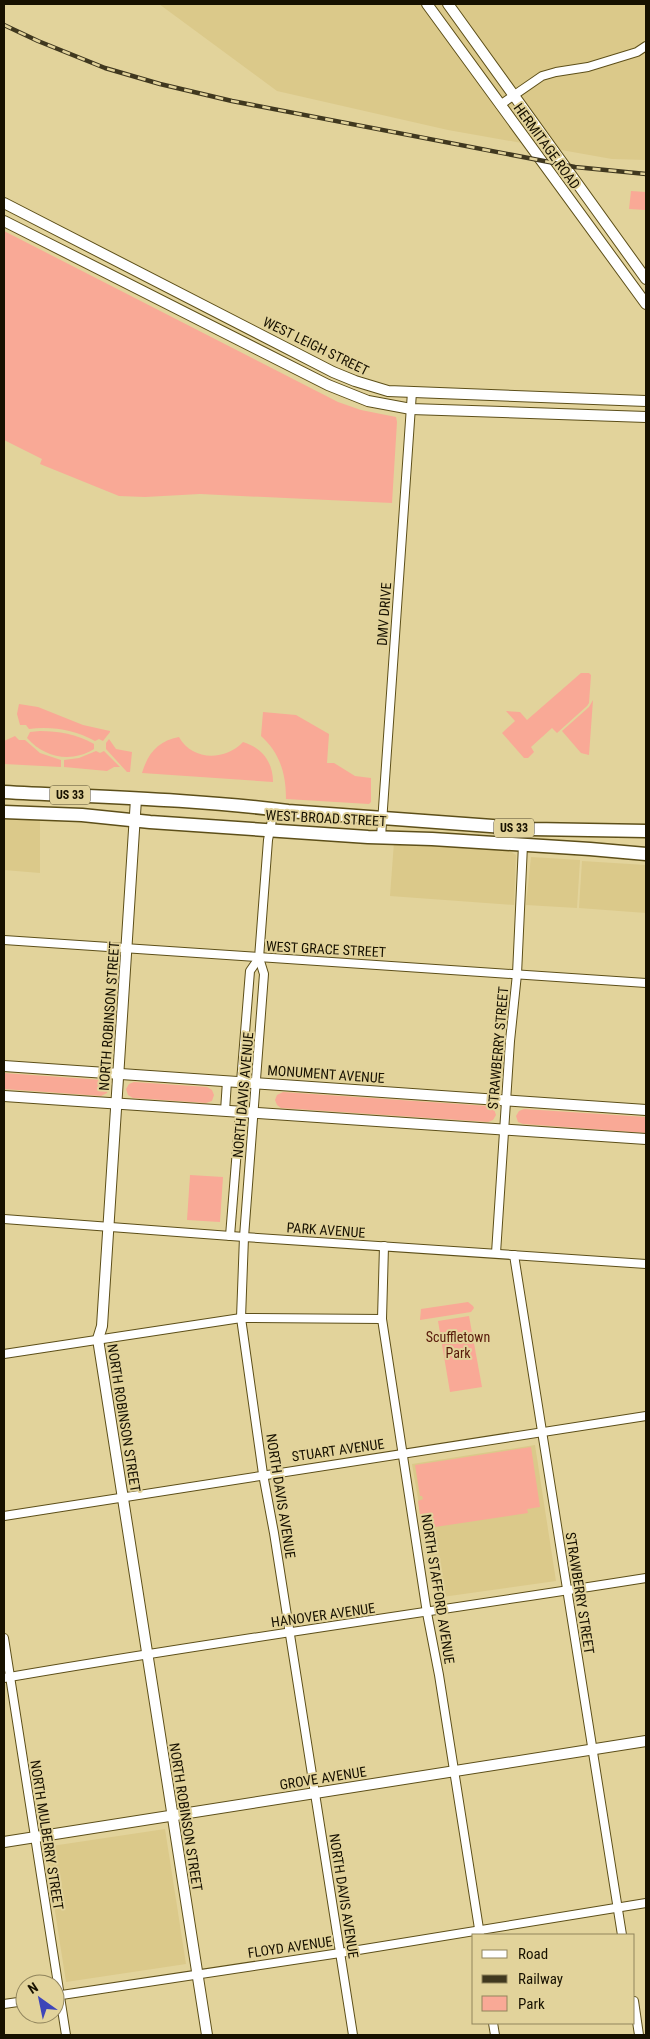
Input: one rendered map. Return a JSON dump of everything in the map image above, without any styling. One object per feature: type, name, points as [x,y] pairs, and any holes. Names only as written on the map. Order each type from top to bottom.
[{"type":"main road","name":"WEST BROAD STREET","points":[[4,792],[136,799],[532,829],[646,831]]},
{"type":"main road","name":"WEST BROAD STREET","points":[[4,812],[82,815],[270,830],[439,839],[646,854]]},
{"type":"street","name":"HERMITAGE ROAD","points":[[427,4],[646,304]]},
{"type":"street","name":"HERMITAGE ROAD","points":[[448,4],[646,279]]},
{"type":"street","points":[[500,105],[542,76],[588,67],[637,52],[646,46]]},
{"type":"street","name":"WEST LEIGH STREET","points":[[4,203],[333,372],[375,388],[412,392],[646,401]]},
{"type":"street","name":"WEST LEIGH STREET","points":[[4,221],[328,386],[368,401],[411,409],[646,417]]},
{"type":"street","name":"DMV DRIVE","points":[[381,837],[412,392]]},
{"type":"street","name":"NORTH ROBINSON STREET","points":[[136,799],[102,1326],[98,1339],[121,1496],[135,1570],[146,1655],[207,2035]]},
{"type":"street","name":"NORTH DAVIS AVENUE","points":[[274,810],[270,830],[259,958],[264,974],[255,1113],[244,1238],[240,1318],[263,1474],[290,1632],[353,2035]]},
{"type":"street","name":"STRAWBERRY STREET","points":[[496,1253],[506,1100],[517,974],[523,845]]},
{"type":"street","name":"WEST GRACE STREET","points":[[4,940],[646,983]]},
{"type":"street","name":"NORTH DAVIS AVENUE","points":[[242,1082],[250,971],[259,958]]},
{"type":"street","name":"MONUMENT AVENUE","points":[[4,1066],[646,1110]]},
{"type":"street","name":"NORTH DAVIS AVENUE","points":[[225,1111],[227,1081]]},
{"type":"street","points":[[4,1096],[646,1139]]},
{"type":"street","name":"NORTH DAVIS AVENUE","points":[[230,1236],[240,1112]]},
{"type":"street","name":"PARK AVENUE","points":[[4,1219],[244,1238],[646,1264]]},
{"type":"street","name":"NORTH STAFFORD AVENUE","points":[[384,1246],[382,1319],[427,1613],[480,1932]]},
{"type":"street","name":"STRAWBERRY STREET","points":[[514,1255],[622,1934]]},
{"type":"street","points":[[4,1354],[240,1318],[382,1319]]},
{"type":"street","name":"STUART AVENUE","points":[[4,1516],[121,1496],[646,1416]]},
{"type":"street","name":"HANOVER AVENUE","points":[[7,1677],[646,1578]]},
{"type":"street","name":"NORTH MULBERRY STREET","points":[[4,1638],[7,1677],[35,1837],[54,1974]]},
{"type":"street","name":"GROVE AVENUE","points":[[4,1842],[646,1741]]},
{"type":"street","name":"FLOYD AVENUE","points":[[65,1994],[480,1932],[646,1903]]},
{"type":"street","points":[[635,2008],[639,2035]]},
{"type":"shaded area","points":[[159,4],[646,4],[646,160],[612,159],[448,130],[277,91]]},
{"type":"shaded area","points":[[4,816],[40,819],[40,873],[4,870]]},
{"type":"shaded area","points":[[394,842],[510,851],[516,855],[514,905],[390,896]]},
{"type":"shaded area","points":[[531,857],[580,860],[577,908],[526,905]]},
{"type":"shaded area","points":[[582,861],[646,865],[646,913],[579,908]]},
{"type":"shaded area","points":[[535,1445],[556,1581],[435,1598],[412,1464]]},
{"type":"shaded area","points":[[165,1829],[186,1964],[66,1982],[45,1847]]},
{"type":"green space","points":[[631,191],[646,192],[646,210],[629,209]]},
{"type":"green space","points":[[4,231],[338,402],[361,410],[396,417],[392,503],[200,494],[145,497],[119,496],[40,464],[42,459],[4,440]]},
{"type":"green space","points":[[581,673],[589,673],[591,675],[589,703],[587,706],[557,733],[552,728],[531,747],[534,752],[528,758],[524,758],[502,733],[515,721],[506,711],[520,712],[527,720]]},
{"type":"green space","points":[[593,700],[589,755],[581,753],[562,731],[589,707]]},
{"type":"green space","points":[[19,704],[38,707],[83,725],[110,732],[103,741],[99,739],[95,741],[63,730],[29,729],[26,725],[20,725],[17,714]]},
{"type":"green space","points":[[263,712],[296,715],[329,734],[327,763],[334,763],[355,776],[371,778],[371,802],[369,804],[286,799],[285,781],[281,764],[273,749],[261,736]]},
{"type":"green space","points":[[40,731],[74,735],[94,744],[94,749],[76,756],[67,757],[50,754],[34,745],[27,738],[30,732]]},
{"type":"green space","points":[[15,736],[19,740],[25,740],[40,753],[61,760],[61,767],[4,764],[4,741]]},
{"type":"green space","points":[[179,737],[192,751],[209,756],[227,753],[243,742],[250,745],[266,757],[273,775],[273,782],[142,773],[147,759],[155,749],[165,742]]},
{"type":"green space","points":[[109,739],[116,749],[132,752],[130,772],[127,772],[106,749],[106,743]]},
{"type":"green space","points":[[96,751],[100,753],[104,751],[120,767],[114,767],[107,771],[64,767],[64,760],[79,758]]},
{"type":"green space","points":[[4,1073],[103,1080],[109,1088],[107,1093],[101,1096],[4,1089]]},
{"type":"green space","points":[[134,1082],[207,1087],[212,1090],[214,1095],[212,1101],[206,1103],[133,1098],[128,1095],[126,1089],[129,1084]]},
{"type":"green space","points":[[283,1092],[489,1106],[494,1109],[496,1115],[493,1120],[488,1122],[281,1108],[275,1100],[277,1095]]},
{"type":"green space","points":[[524,1109],[646,1117],[646,1133],[523,1124],[518,1122],[516,1116],[519,1111]]},
{"type":"green space","points":[[190,1175],[223,1177],[220,1222],[187,1220]]},
{"type":"green space","points":[[468,1302],[474,1308],[471,1312],[420,1320],[421,1309]]},
{"type":"green space","name":"Scuffletown Park","points":[[469,1316],[482,1387],[450,1392],[438,1321]]},
{"type":"green space","points":[[531,1447],[540,1507],[527,1509],[528,1513],[422,1529],[418,1501],[423,1499],[420,1496],[415,1465]]},
{"type":"railway","points":[[4,25],[105,68],[160,84],[232,101],[575,167],[646,174]]}]
